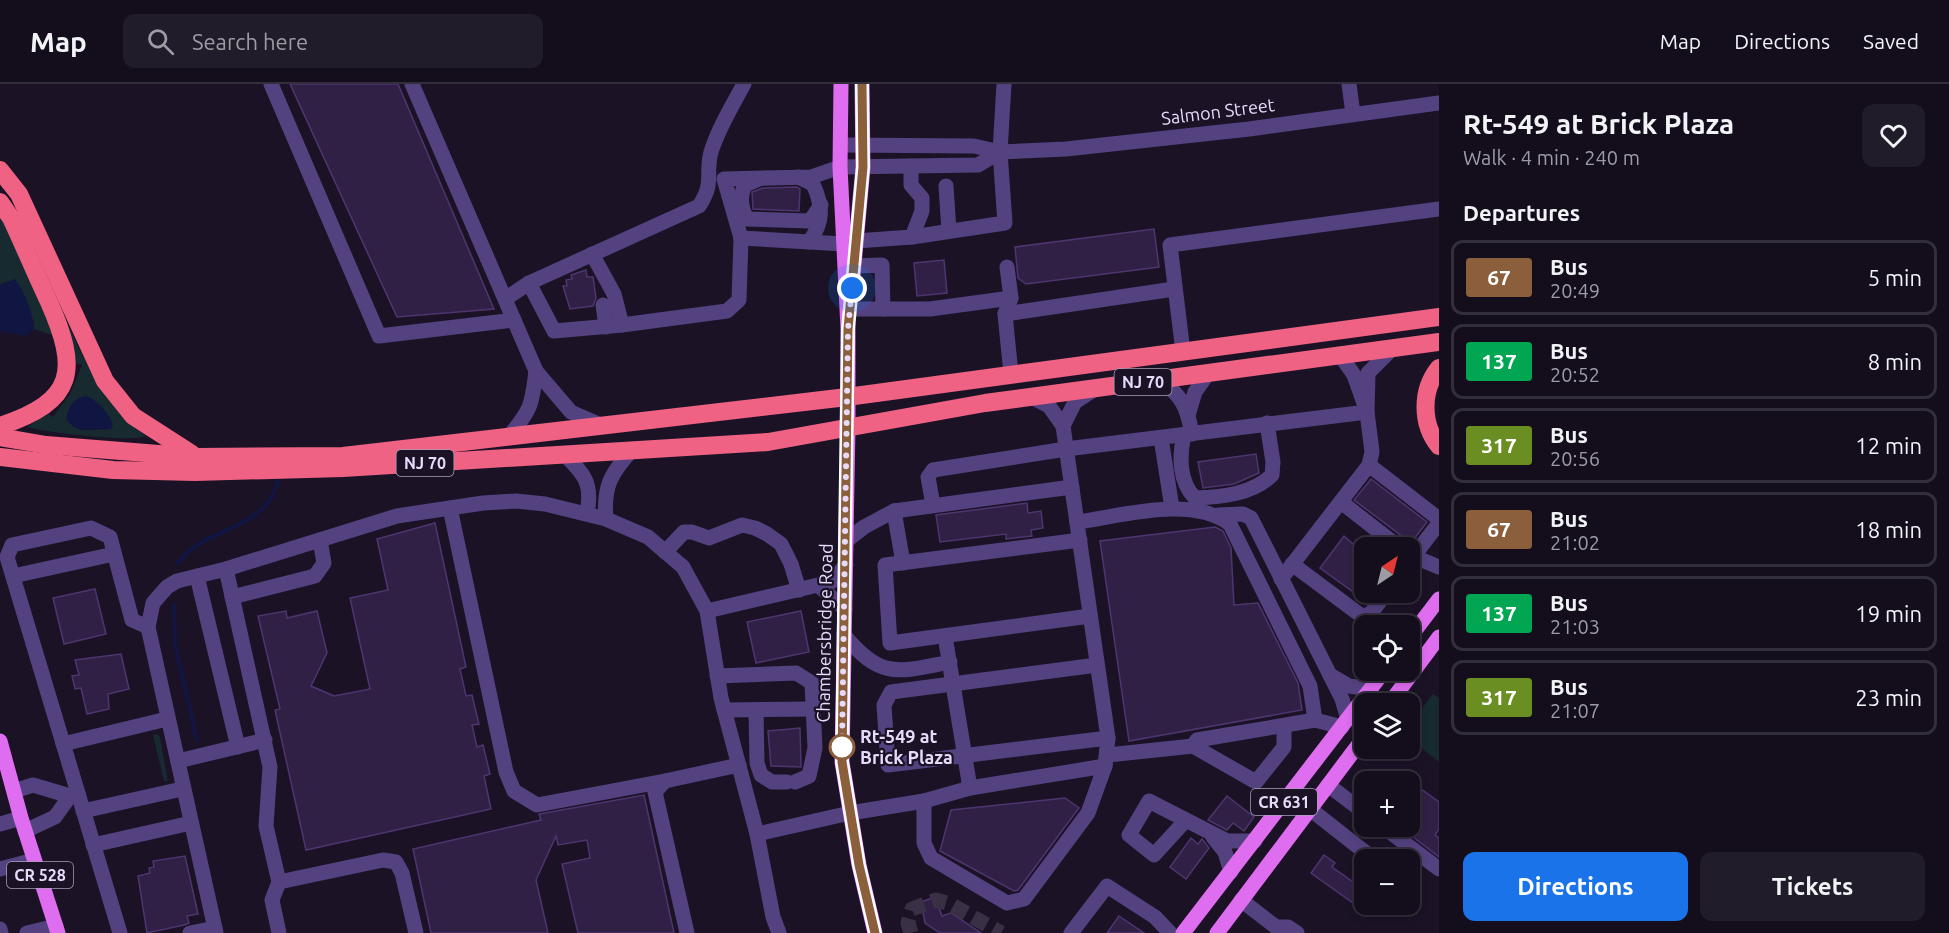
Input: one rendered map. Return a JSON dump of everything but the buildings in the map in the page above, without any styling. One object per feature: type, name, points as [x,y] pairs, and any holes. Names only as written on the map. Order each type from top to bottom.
[{"type":"highway","points":[[0,170],[19,194],[105,381],[133,416],[196,457]]},
{"type":"highway","points":[[0,201],[12,218],[64,337],[69,359],[61,386],[44,407],[0,426]]},
{"type":"highway","name":"NJ 70","points":[[0,437],[46,445],[196,457],[343,456],[847,398],[1439,317]]},
{"type":"highway","name":"NJ 70","points":[[0,457],[113,470],[195,472],[343,468],[768,442],[848,426],[1032,397],[1439,342]]},
{"type":"highway","points":[[1439,368],[1430,383],[1425,405],[1428,428],[1439,446]]},
{"type":"main road","name":"Chambersbridge Road","points":[[841,84],[840,167],[854,266],[848,329]]},
{"type":"main road","name":"Chambersbridge Road","points":[[862,84],[863,167],[850,243],[842,762],[859,865],[875,933]]},
{"type":"main road","points":[[1420,624],[1439,599]]},
{"type":"main road","points":[[1397,693],[1439,637]]},
{"type":"main road","name":"CR 631","points":[[1183,933],[1376,681]]},
{"type":"main road","name":"CR 528","points":[[0,742],[23,824],[57,929]]},
{"type":"main road","name":"CR 631","points":[[1216,933],[1354,751]]},
{"type":"street","points":[[271,84],[379,336],[514,320]]},
{"type":"street","points":[[412,84],[536,371],[571,412],[603,426]]},
{"type":"street","points":[[529,283],[554,331],[606,327],[727,311],[739,300],[741,238],[717,179],[711,154],[744,84]]},
{"type":"street","points":[[741,238],[850,243],[912,237],[1005,223],[1000,152],[1004,84]]},
{"type":"street","points":[[1349,84],[1353,114]]},
{"type":"street","name":"Salmon Street","points":[[840,145],[974,146],[1000,152],[1066,149],[1439,103]]},
{"type":"street","name":"Salmon Street","points":[[717,179],[812,177],[840,167],[978,165],[1000,152]]},
{"type":"street","points":[[911,166],[911,185],[922,198],[922,211],[912,237]]},
{"type":"street","points":[[798,177],[813,184],[821,205],[822,217],[809,242]]},
{"type":"street","points":[[764,178],[751,181],[741,192],[741,206],[747,219],[810,221],[821,205]]},
{"type":"street","points":[[505,299],[529,283],[699,206],[717,179]]},
{"type":"street","points":[[946,186],[949,231]]},
{"type":"street","points":[[1183,352],[1170,244],[1439,209]]},
{"type":"street","points":[[592,254],[614,294],[622,325]]},
{"type":"street","points":[[854,266],[882,265],[883,309]]},
{"type":"street","points":[[1007,267],[1011,298],[1005,314],[1011,374]]},
{"type":"street","points":[[604,277],[601,287],[606,327]]},
{"type":"street","points":[[1005,314],[1174,289]]},
{"type":"street","points":[[849,309],[930,309],[1011,298]]},
{"type":"street","points":[[1281,579],[1369,465],[1372,452],[1367,412],[1368,373],[1394,347]]},
{"type":"street","points":[[1340,354],[1354,375],[1367,412]]},
{"type":"street","points":[[509,436],[528,414],[536,371]]},
{"type":"street","points":[[1209,372],[1195,392],[1188,415],[1188,434],[1180,452],[1186,489],[1195,498],[1216,497],[1260,487],[1272,475],[1273,462],[1267,423]]},
{"type":"street","points":[[1160,379],[1179,394],[1188,415]]},
{"type":"street","points":[[1063,426],[1075,402],[1097,388]]},
{"type":"street","points":[[924,801],[924,843],[931,858],[1007,903],[1024,899],[1088,813],[1106,760],[1108,738],[1063,426],[1049,406],[1032,397]]},
{"type":"street","points":[[933,506],[928,477],[933,470],[1066,449],[1367,412]]},
{"type":"street","points":[[1161,438],[1172,508]]},
{"type":"street","points":[[606,519],[604,495],[615,468],[633,449]]},
{"type":"street","points":[[564,454],[585,474],[590,501],[587,513]]},
{"type":"street","points":[[1369,465],[1439,521],[1420,546]]},
{"type":"street","points":[[846,541],[864,527],[894,511],[1072,487]]},
{"type":"street","points":[[190,933],[216,931],[182,789],[178,761],[148,627],[149,615],[158,595],[177,581],[226,569],[382,519],[450,508],[516,501],[545,504],[606,519],[648,537],[683,567],[707,611],[724,710],[757,834],[772,912],[779,933]]},
{"type":"street","points":[[1341,502],[1386,537]]},
{"type":"street","points":[[1077,522],[1180,507],[1218,515],[1243,514],[1251,518],[1330,675],[1345,723],[1315,720],[1197,740],[1193,746]]},
{"type":"street","points":[[450,508],[506,772],[514,791],[537,804],[739,765]]},
{"type":"street","points":[[894,511],[903,563]]},
{"type":"street","points":[[1218,515],[1230,524],[1310,686],[1315,720]]},
{"type":"street","points":[[665,552],[684,532],[692,532],[709,538],[742,525],[756,528],[781,544],[791,564],[799,590]]},
{"type":"street","points":[[120,933],[83,811],[74,795],[63,744],[7,556],[12,545],[91,528],[110,537],[132,620],[148,627]]},
{"type":"street","points":[[232,597],[315,576],[324,563],[320,540]]},
{"type":"street","points":[[1080,540],[885,565],[890,643],[1090,616]]},
{"type":"street","points":[[13,576],[114,554]]},
{"type":"street","points":[[1420,561],[1439,567]]},
{"type":"street","points":[[1293,564],[1359,615]]},
{"type":"street","points":[[707,611],[819,586],[831,582],[846,565]]},
{"type":"street","points":[[226,569],[271,776],[266,826],[279,882],[272,900],[279,933]]},
{"type":"street","points":[[197,576],[238,747]]},
{"type":"street","points":[[819,586],[845,609]]},
{"type":"street","points":[[844,635],[862,656],[877,666],[899,672],[950,662]]},
{"type":"street","points":[[945,636],[970,788]]},
{"type":"street","points":[[1097,665],[891,692],[884,705],[888,765],[1108,738]]},
{"type":"street","points":[[717,676],[796,673],[812,683],[815,748],[809,776],[791,782],[772,782],[761,775],[757,763],[756,710]]},
{"type":"street","points":[[1330,675],[1349,686],[1371,688]]},
{"type":"street","points":[[724,710],[814,709]]},
{"type":"street","points":[[63,744],[167,719]]},
{"type":"street","points":[[757,834],[850,813],[924,801],[970,788],[1106,760],[1193,746],[1256,782],[1284,747],[1284,727]]},
{"type":"street","points":[[178,761],[265,740]]},
{"type":"street","points":[[665,781],[655,792],[656,805],[687,933]]},
{"type":"street","points":[[14,791],[33,784],[74,795]]},
{"type":"street","points":[[1328,785],[1354,805]]},
{"type":"street","points":[[83,811],[182,789]]},
{"type":"street","points":[[0,824],[23,824],[55,816],[74,795]]},
{"type":"street","points":[[1186,820],[1154,855],[1129,835],[1149,801],[1227,841],[1255,841]]},
{"type":"street","points":[[1310,809],[1361,849]]},
{"type":"street","points":[[93,845],[191,823]]},
{"type":"street","points":[[1209,832],[1225,852],[1231,872]]},
{"type":"street","points":[[1397,837],[1439,869]]},
{"type":"street","points":[[0,869],[34,860]]},
{"type":"street","points":[[279,882],[383,860],[396,862],[402,873],[416,933]]},
{"type":"street","points":[[1071,933],[1107,886],[1155,917],[1170,933]]},
{"type":"street","points":[[1241,900],[1278,930],[1288,927],[1297,933]]},
{"type":"street","points":[[27,933],[57,929]]},
{"type":"green space","points":[[0,215],[55,336],[34,329],[34,322],[8,281],[0,285]]},
{"type":"green space","points":[[36,246],[79,349],[92,373],[125,417],[146,436],[106,438],[27,427],[48,414],[53,417],[70,394],[82,365],[74,363]],"holes":[[[69,408],[111,429],[81,430]]]},
{"type":"green space","points":[[1433,694],[1439,698],[1439,762],[1420,747],[1420,711]]},
{"type":"green space","points":[[157,734],[160,737],[168,781],[164,781],[153,735]]},
{"type":"shaded area","points":[[15,279],[32,315],[34,329],[26,336],[0,331],[0,285]]},
{"type":"shaded area","points":[[86,396],[105,411],[113,424],[111,429],[86,430],[70,424],[66,418],[70,406]]},
{"type":"waterway","points":[[178,563],[202,542],[261,510],[272,497],[278,481]]},
{"type":"waterway","points":[[174,605],[175,644],[197,740]]},
{"type":"tunnel","points":[[911,933],[908,923],[912,909],[936,900],[950,904],[1001,933]]},
{"type":"bus line","name":"67","points":[[862,84],[863,167],[848,329],[842,762],[859,865],[875,933]]},
{"type":"place","name":"Rt-549 at Brick Plaza","points":[[842,747]]},
{"type":"route","points":[[842,747],[848,329],[852,288]]}]
